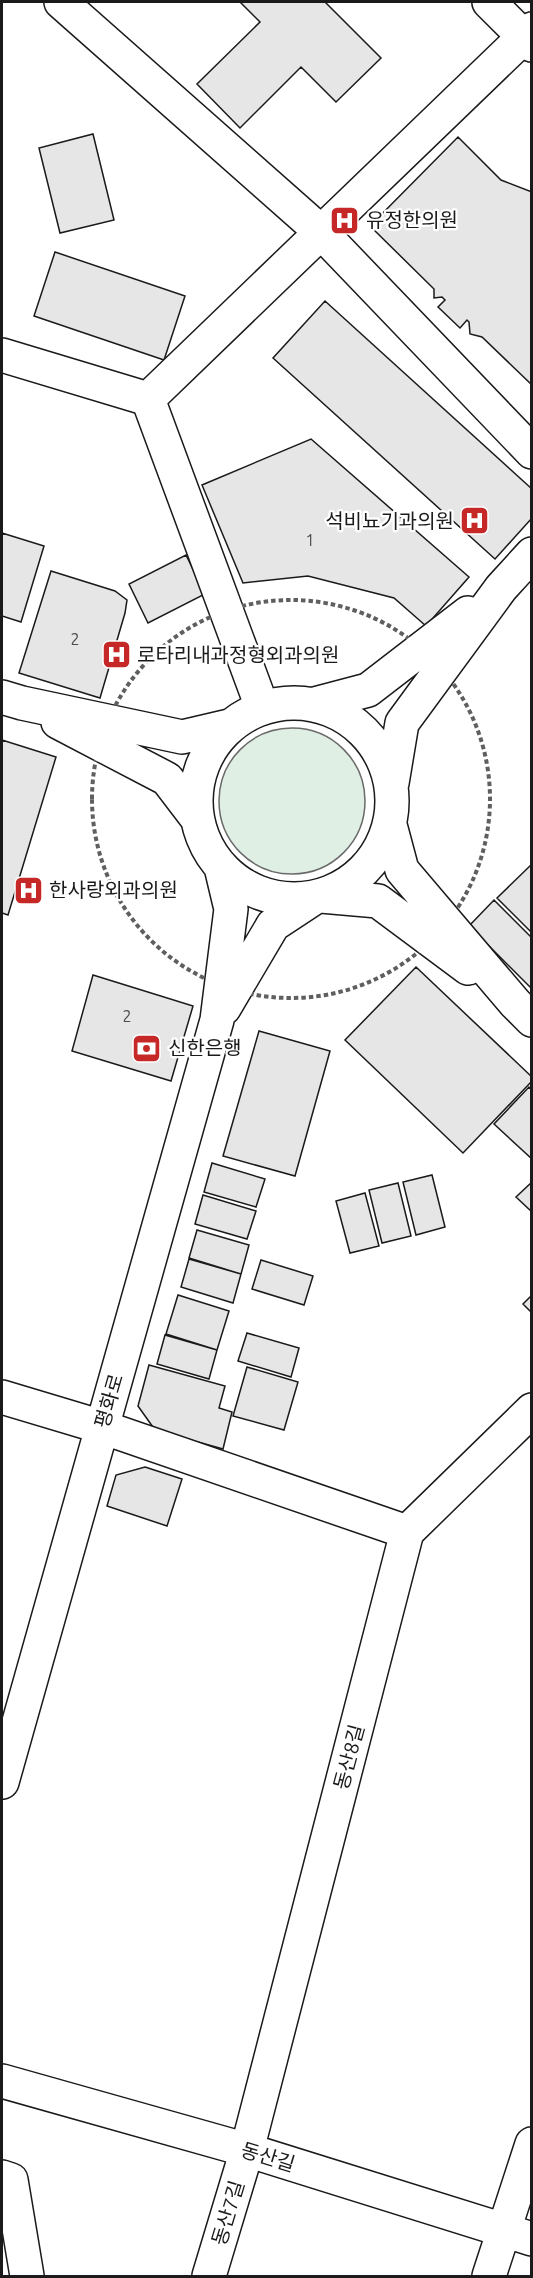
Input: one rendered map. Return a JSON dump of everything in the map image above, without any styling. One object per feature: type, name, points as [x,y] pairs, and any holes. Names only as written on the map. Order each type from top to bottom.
[{"type":"street","points":[[61,2],[321,232],[531,452]]},
{"type":"street","points":[[148,399],[321,232],[529,37],[489,2]]},
{"type":"street","points":[[2,355],[148,399]]},
{"type":"street","points":[[148,399],[262,707]]},
{"type":"street","points":[[317,897],[340,888],[358,876],[372,862],[383,844],[390,825],[393,804],[392,784],[402,723],[431,660],[531,554]]},
{"type":"street","points":[[315,704],[368,690],[431,660]]},
{"type":"street","points":[[12,700],[103,732],[182,737],[229,726]]},
{"type":"street","points":[[196,817],[196,792],[201,767],[212,745],[229,726],[244,715],[262,707],[288,702],[315,704],[343,715],[366,733],[382,756],[392,784]]},
{"type":"street","points":[[103,732],[167,779],[196,817],[205,843],[221,867],[240,883],[264,894],[288,899],[317,897],[378,901],[439,932]]},
{"type":"street","points":[[390,825],[402,870],[439,932],[523,1011]]},
{"type":"street","points":[[221,867],[231,909],[228,988]]},
{"type":"street","name":"평화로","points":[[2,1782],[217,1020],[228,988],[273,925],[317,897]]},
{"type":"street","points":[[2,1397],[102,1427],[407,1532],[525,1428]]},
{"type":"street","name":"동산8길","points":[[247,2150],[407,1532]]},
{"type":"street","name":"동산길","points":[[2,2081],[247,2150],[517,2234]]},
{"type":"street","points":[[489,2277],[517,2234],[531,2144]]},
{"type":"street","name":"동산7길","points":[[209,2277],[247,2150]]},
{"type":"street","points":[[2,2177],[11,2180],[27,2277]]},
{"type":"path","points":[[264,599],[330,602],[392,626],[431,660],[478,726],[492,791],[483,858],[454,917],[406,964],[346,992],[281,999],[228,988],[160,951],[118,901],[94,840],[91,774],[109,711],[147,657],[200,619],[226,611],[264,599]]},
{"type":"green space","points":[[292,728],[320,734],[343,750],[359,773],[365,801],[359,829],[343,852],[320,868],[292,874],[264,868],[241,852],[225,829],[219,801],[225,773],[241,750],[264,734]]},
{"type":"building","points":[[240,2],[325,2],[381,58],[336,102],[301,67],[240,128],[197,84],[260,22]]},
{"type":"building","points":[[93,134],[114,220],[60,233],[39,148]]},
{"type":"building","points":[[458,137],[501,180],[532,192],[532,385],[482,337],[470,334],[467,320],[460,328],[438,307],[445,300],[442,297],[434,298],[434,289],[370,226]]},
{"type":"building","points":[[55,252],[185,296],[164,360],[34,316]]},
{"type":"building","points":[[325,301],[532,489],[532,518],[495,559],[273,358]]},
{"type":"building","points":[[311,439],[469,577],[426,626],[394,598],[308,576],[243,583],[202,485]]},
{"type":"building","points":[[2,533],[44,546],[21,622],[2,616]]},
{"type":"building","points":[[186,555],[205,594],[148,623],[129,584]]},
{"type":"building","points":[[51,571],[115,591],[127,600],[100,698],[19,673]]},
{"type":"building","points":[[2,740],[56,757],[8,915],[2,913]]},
{"type":"building","points":[[532,864],[532,933],[497,898]]},
{"type":"building","points":[[494,900],[532,938],[532,989],[469,926]]},
{"type":"building","points":[[416,967],[532,1077],[532,1081],[463,1153],[345,1040]]},
{"type":"building","points":[[93,975],[193,1006],[171,1081],[72,1051]]},
{"type":"building","points":[[259,1031],[330,1051],[295,1176],[223,1156]]},
{"type":"building","points":[[529,1087],[532,1090],[532,1159],[494,1124]]},
{"type":"building","points":[[212,1163],[265,1179],[256,1207],[204,1192]]},
{"type":"building","points":[[432,1175],[445,1227],[416,1235],[403,1182]]},
{"type":"building","points":[[532,1182],[532,1212],[516,1197]]},
{"type":"building","points":[[398,1183],[411,1236],[382,1243],[369,1190]]},
{"type":"building","points":[[365,1193],[379,1246],[350,1253],[336,1201]]},
{"type":"building","points":[[203,1195],[256,1211],[247,1239],[195,1224]]},
{"type":"building","points":[[197,1230],[249,1245],[241,1274],[189,1258]]},
{"type":"building","points":[[189,1259],[241,1274],[233,1303],[181,1287]]},
{"type":"building","points":[[261,1260],[313,1276],[304,1305],[252,1289]]},
{"type":"building","points":[[178,1295],[229,1311],[217,1350],[166,1334]]},
{"type":"building","points":[[532,1295],[532,1313],[523,1304]]},
{"type":"building","points":[[247,1333],[299,1348],[291,1377],[238,1361]]},
{"type":"building","points":[[165,1335],[217,1350],[209,1379],[157,1364]]},
{"type":"building","points":[[149,1365],[225,1386],[219,1408],[232,1412],[223,1449],[155,1430],[138,1406]]},
{"type":"building","points":[[247,1367],[298,1382],[284,1430],[233,1416]]},
{"type":"building","points":[[145,1467],[182,1479],[167,1526],[107,1506],[116,1475]]},
{"type":"place","name":"유정한의원","points":[[345,220]]},
{"type":"place","name":"석비뇨기과의원","points":[[475,521]]},
{"type":"place","name":"로타리내과정형외과의원","points":[[116,655]]},
{"type":"place","name":"한사랑외과의원","points":[[28,890]]},
{"type":"place","name":"신한은행","points":[[147,1048]]}]
